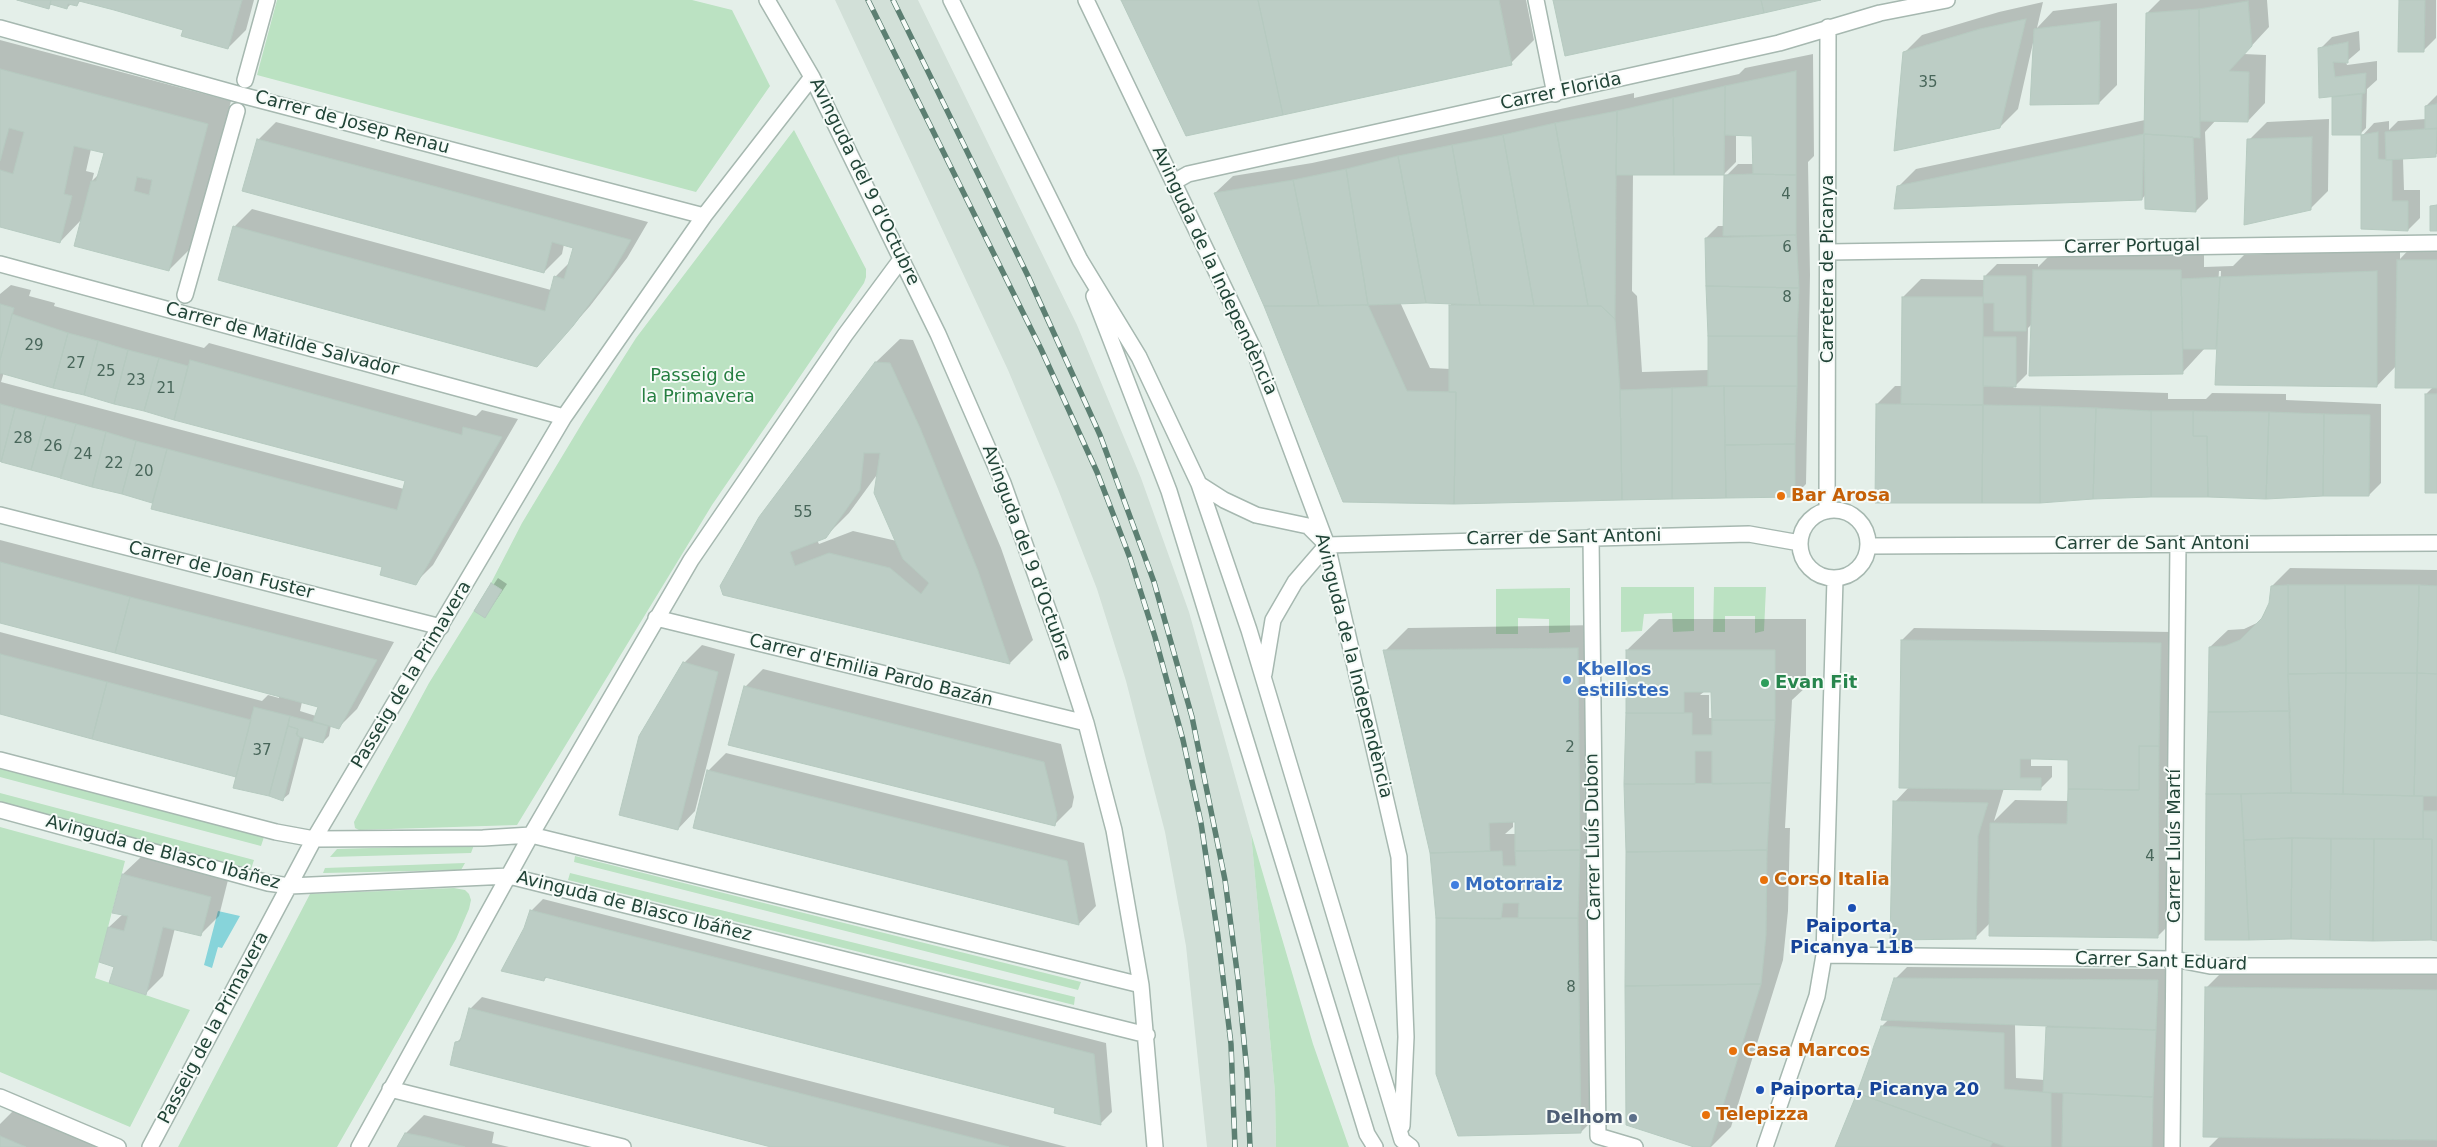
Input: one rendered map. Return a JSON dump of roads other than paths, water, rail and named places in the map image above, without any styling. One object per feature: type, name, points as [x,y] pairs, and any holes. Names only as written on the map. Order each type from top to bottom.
[{"type":"street","points":[[245,80],[267,0]]},
{"type":"street","name":"Avinguda del 9 d'Octubre","points":[[767,0],[812,76],[938,334],[1003,483],[1086,723],[1114,830],[1141,985],[1147,1036],[1154,1147]]},
{"type":"street","name":"Avinguda de la Independència","points":[[951,0],[1080,260],[1139,357],[1199,484],[1264,678],[1406,1144]]},
{"type":"street","name":"Avinguda de la Independència","points":[[1086,0],[1254,350],[1327,545],[1399,857],[1406,1037],[1406,1144]]},
{"type":"street","points":[[1536,0],[1555,94]]},
{"type":"street","name":"Carrer Florida","points":[[1174,182],[1188,174],[1212,168],[1779,44],[1828,27],[1880,13],[1947,0]]},
{"type":"street","name":"Carretera de Picanya","points":[[1827,511],[1828,27]]},
{"type":"street","name":"Carrer de Josep Renau","points":[[0,28],[241,95],[704,216]]},
{"type":"street","name":"Passeig de la Primavera","points":[[150,1147],[314,839],[564,417],[704,216],[812,76]]},
{"type":"street","points":[[185,295],[237,111]]},
{"type":"street","name":"Carrer Portugal","points":[[1828,252],[2437,243]]},
{"type":"street","points":[[359,1147],[531,835],[691,560],[817,375],[902,258]]},
{"type":"street","name":"Avinguda de la Independència","points":[[1080,260],[1169,491],[1364,1124],[1375,1147]]},
{"type":"street","name":"Carrer de Matilde Salvador","points":[[0,264],[564,417]]},
{"type":"street","points":[[1199,484],[1224,500],[1256,515],[1308,526],[1327,545],[1295,582],[1273,620],[1264,678]]},
{"type":"street","points":[[1827,511],[1847,513],[1856,519],[1863,526],[1868,546],[1861,565],[1854,572],[1834,579],[1814,572],[1801,554],[1800,543],[1802,534],[1811,519],[1827,511]]},
{"type":"street","name":"Carrer de Joan Fuster","points":[[0,515],[441,627]]},
{"type":"street","name":"Carrer de Sant Antoni","points":[[1327,545],[1749,534],[1800,543]]},
{"type":"street","name":"Carrer Lluís Dubon","points":[[1591,537],[1598,1136],[1635,1147]]},
{"type":"street","name":"Carrer de Sant Antoni","points":[[1868,546],[2437,543]]},
{"type":"street","name":"Carrer Lluís Martí","points":[[2172,1147],[2178,544]]},
{"type":"street","points":[[1765,1147],[1817,996],[1824,955],[1834,579]]},
{"type":"street","name":"Carrer d'Emilia Pardo Bazán","points":[[656,618],[1086,723]]},
{"type":"street","points":[[0,760],[276,832],[314,839],[483,838],[531,835],[1141,985]]},
{"type":"street","name":"Avinguda de Blasco Ibáñez","points":[[0,810],[268,883],[290,886],[509,876],[1147,1036]]},
{"type":"street","name":"Carrer Sant Eduard","points":[[1824,955],[2174,959],[2210,966],[2437,966]]},
{"type":"street","points":[[390,1089],[624,1147]]},
{"type":"street","points":[[0,1097],[118,1147]]},
{"type":"water","points":[[218,911],[240,916],[222,948],[218,947],[212,968],[204,965]]},
{"type":"railway","points":[[868,0],[1041,349],[1097,472],[1130,558],[1155,637],[1183,740],[1201,823],[1218,936],[1231,1044],[1235,1147]]},
{"type":"railway","points":[[893,0],[1028,276],[1100,435],[1154,582],[1192,717],[1225,880],[1238,979],[1247,1072],[1250,1147]]},
{"type":"place","name":"Bar Arosa","points":[[1781,496]]},
{"type":"place","name":"Kbellos estilistes","points":[[1567,680]]},
{"type":"place","name":"Evan Fit","points":[[1765,683]]},
{"type":"place","name":"Corso Italia","points":[[1764,880]]},
{"type":"place","name":"Motorraiz","points":[[1455,885]]},
{"type":"place","name":"Paiporta, Picanya 11B","points":[[1852,908]]},
{"type":"place","name":"Casa Marcos","points":[[1733,1051]]},
{"type":"place","name":"Paiporta, Picanya 20","points":[[1760,1090]]},
{"type":"place","name":"Telepizza","points":[[1706,1115]]},
{"type":"place","name":"Delhom","points":[[1633,1118]]}]
